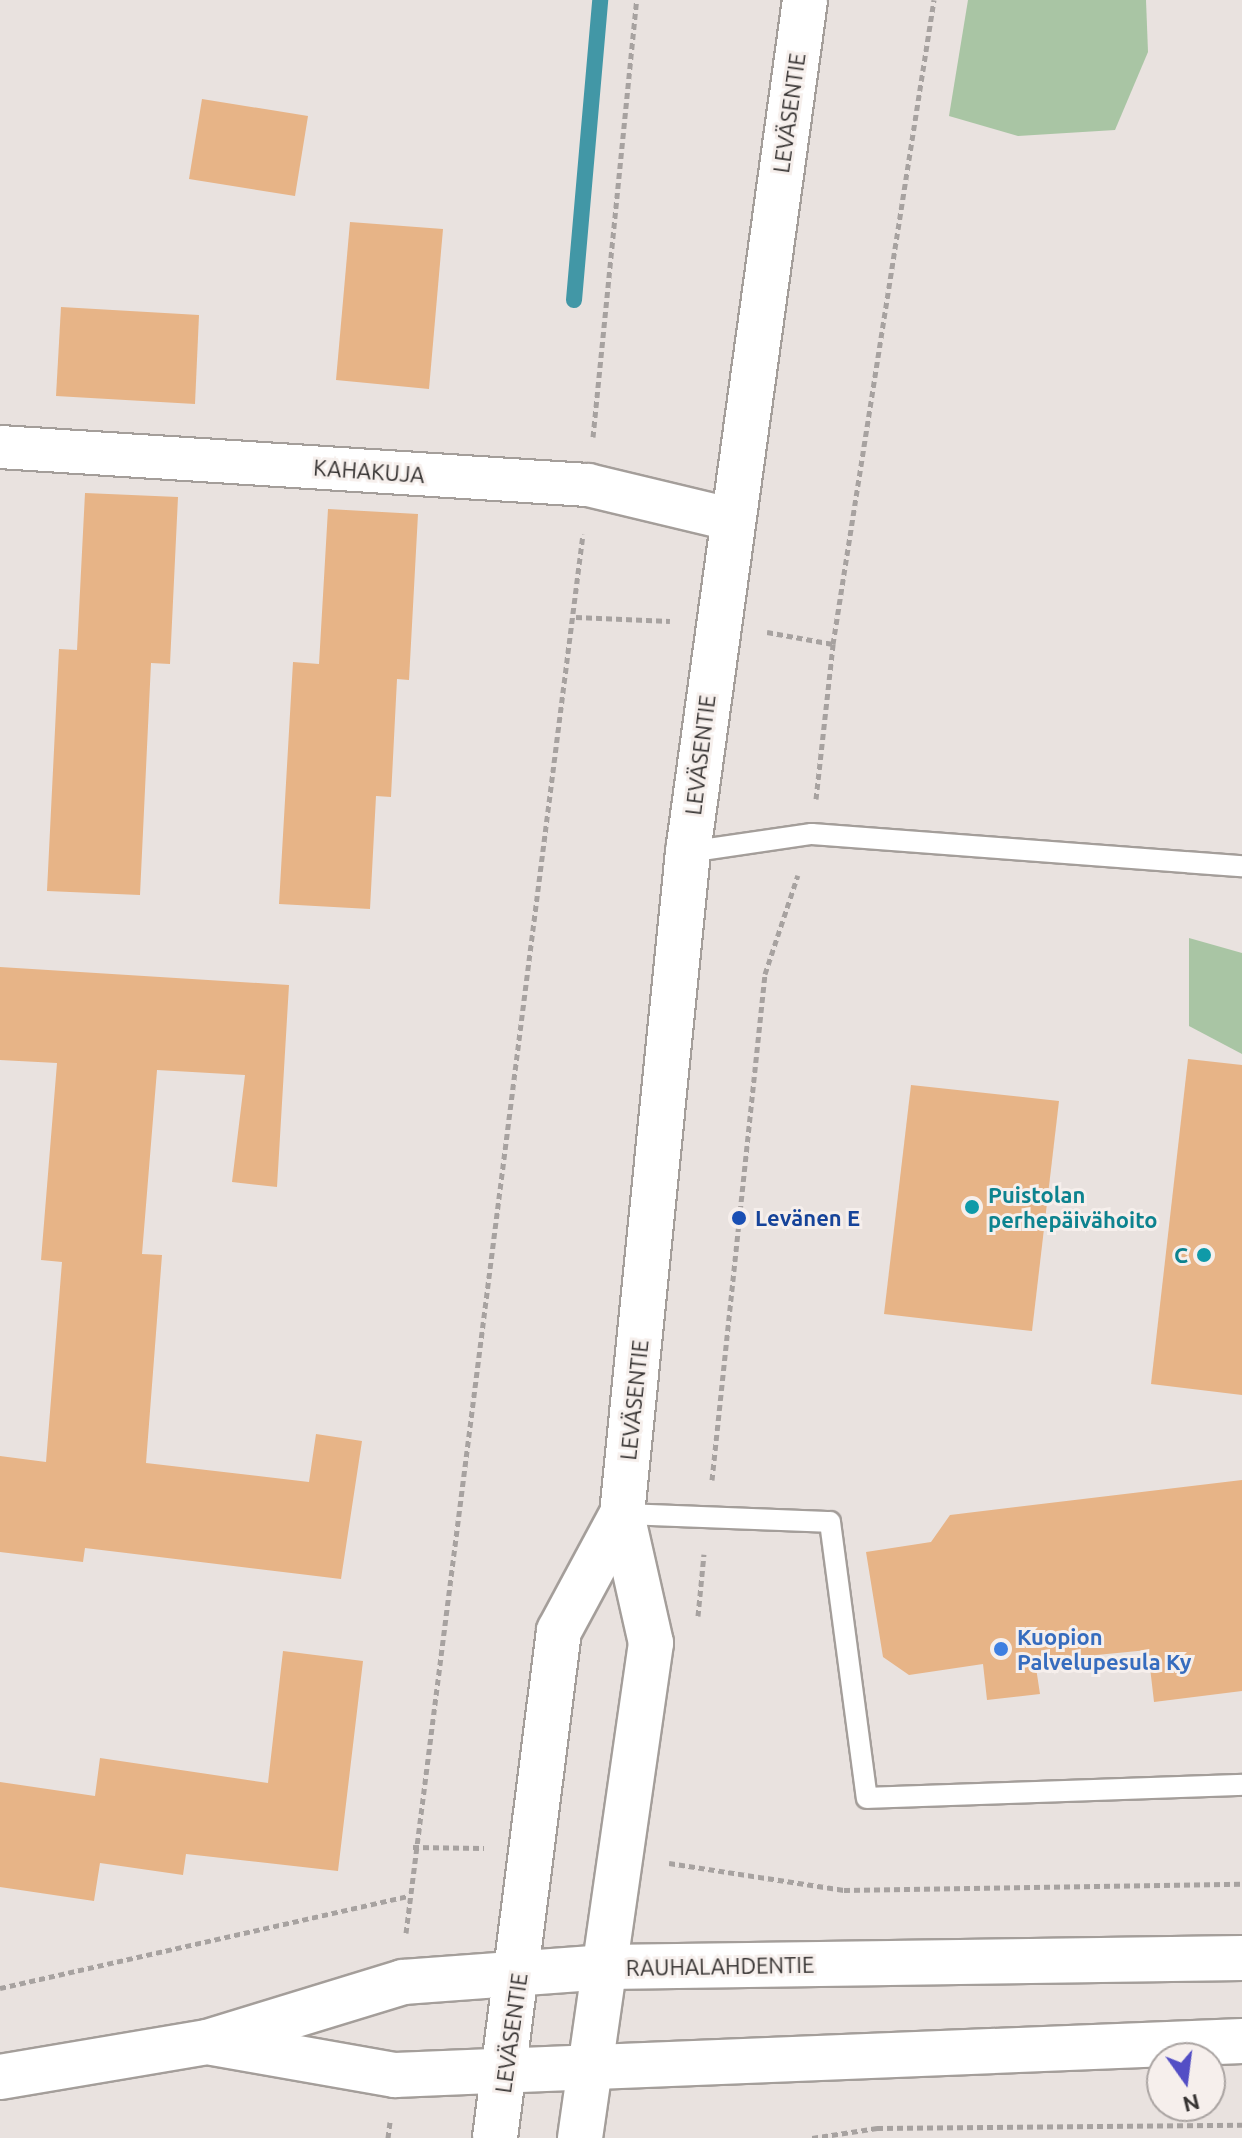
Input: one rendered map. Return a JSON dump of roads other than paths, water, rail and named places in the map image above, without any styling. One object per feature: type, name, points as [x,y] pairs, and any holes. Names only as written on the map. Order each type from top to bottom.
[{"type":"main road","name":"LEVÄSENTIE","points":[[580,2138],[651,1643],[622,1514],[688,852],[805,0]]},
{"type":"main road","name":"LEVÄSENTIE","points":[[495,2138],[519,1971],[559,1631],[622,1514]]},
{"type":"main road","name":"RAUHALAHDENTIE","points":[[0,2077],[207,2042],[403,1982],[519,1971],[606,1967],[1242,1958]]},
{"type":"main road","name":"RAUHALAHDENTIE","points":[[207,2042],[395,2075],[505,2068],[1242,2041]]},
{"type":"street","name":"KAHAKUJA","points":[[0,447],[588,485],[734,520]]},
{"type":"lane","points":[[688,852],[812,834],[1242,866]]},
{"type":"lane","points":[[622,1514],[708,1521],[830,1522],[867,1798],[1242,1785]]},
{"type":"waterway","points":[[574,300],[600,0]]},
{"type":"place","name":"Puistolan perhepäivähoito","points":[[972,1207]]},
{"type":"place","name":"Levänen E","points":[[739,1218]]},
{"type":"place","name":"C","points":[[1204,1255]]},
{"type":"place","name":"Kuopion Palvelupesula Ky","points":[[1001,1649]]}]
